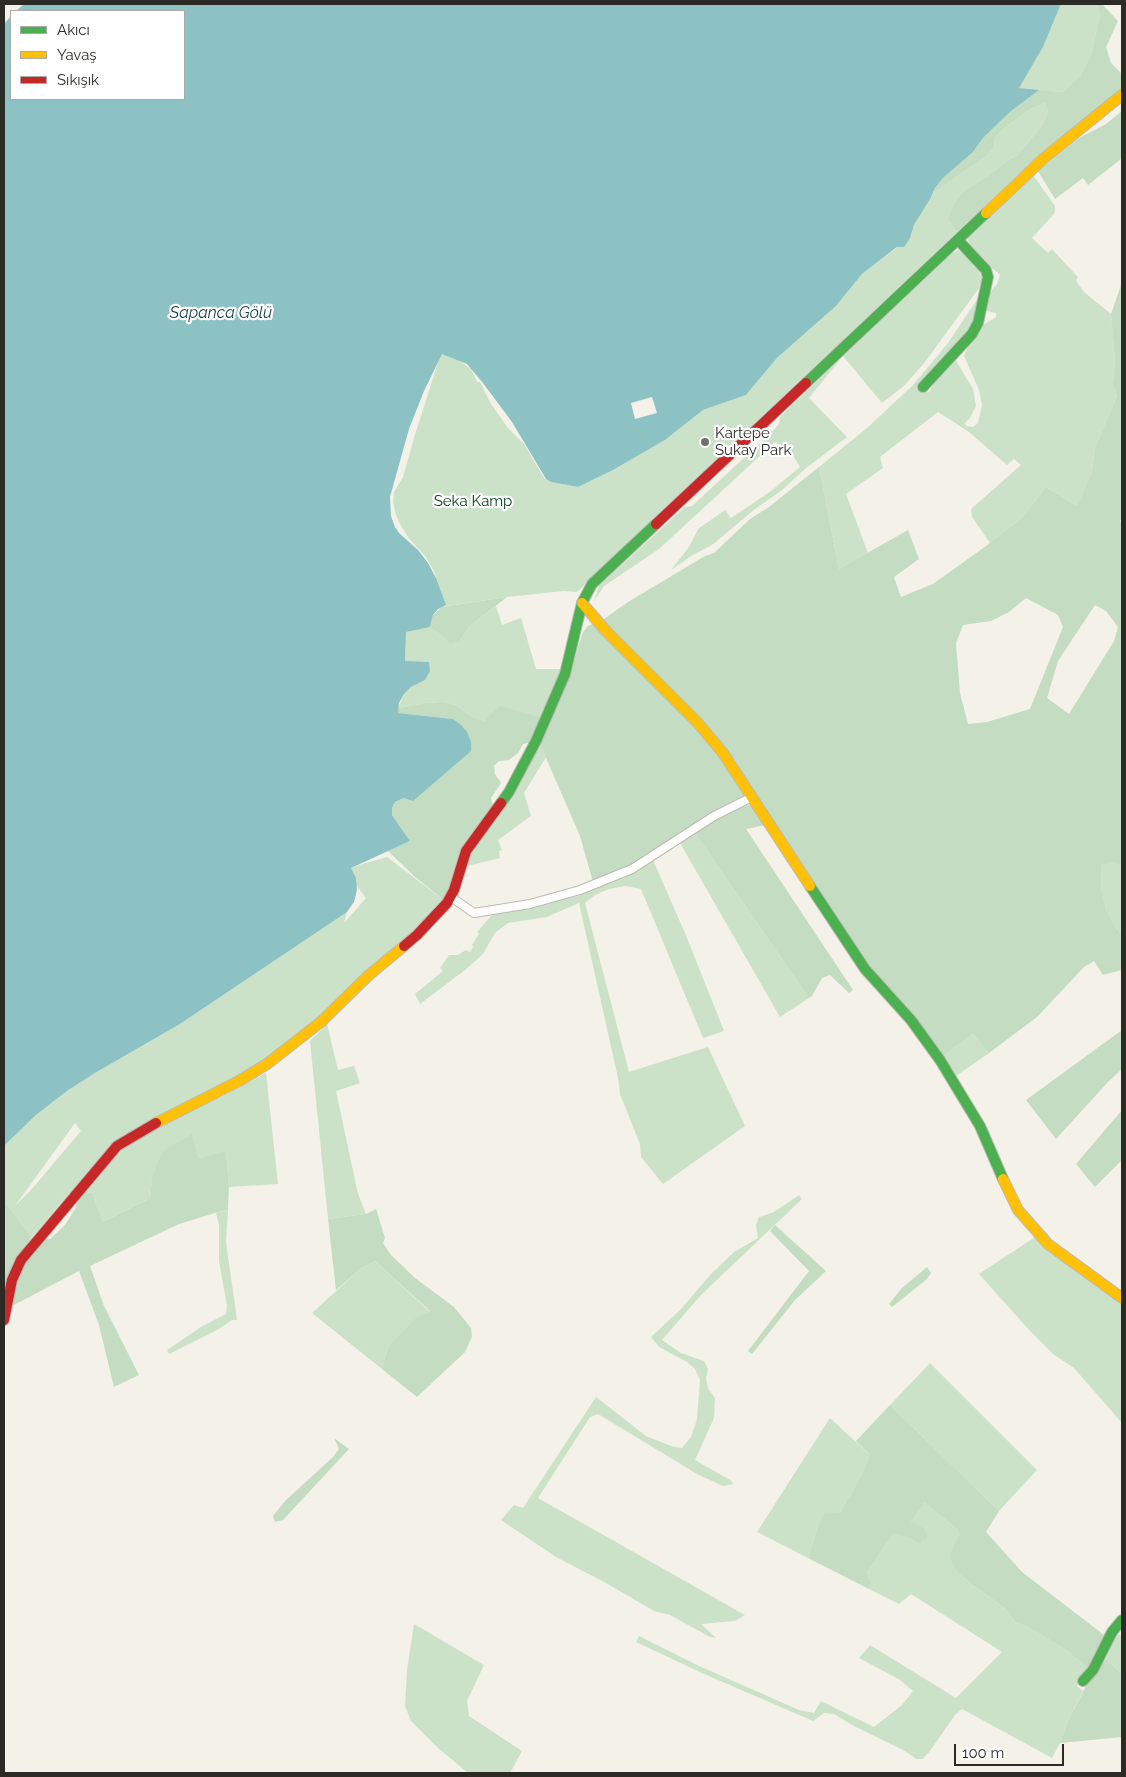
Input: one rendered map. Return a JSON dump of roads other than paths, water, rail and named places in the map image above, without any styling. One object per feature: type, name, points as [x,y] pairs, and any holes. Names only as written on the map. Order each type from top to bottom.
[{"type":"street","points":[[4,1320],[12,1280],[21,1260],[117,1146],[142,1130],[239,1081],[267,1064],[325,1019],[369,975],[431,921],[450,897],[466,851],[509,792],[552,708],[568,665],[582,603],[592,584],[1044,159],[1122,95]]},
{"type":"street","points":[[924,387],[972,334],[978,323],[988,277],[986,270],[958,240]]},
{"type":"street","points":[[582,603],[606,631],[708,734],[752,797],[854,954],[911,1020],[940,1060],[980,1126],[1009,1193],[1026,1222],[1048,1244],[1122,1298]]},
{"type":"street","points":[[450,897],[474,913],[530,904],[580,890],[632,868],[714,816],[752,797]]},
{"type":"street","points":[[1083,1681],[1093,1670],[1112,1632],[1122,1620]]},
{"type":"water","name":"Sapanca Gölü","points":[[24,4],[1061,4],[1043,47],[1019,88],[1039,90],[1010,112],[983,138],[973,152],[943,178],[935,188],[914,225],[910,238],[904,247],[897,247],[862,274],[836,306],[777,358],[746,395],[703,410],[665,440],[613,470],[578,487],[551,482],[546,479],[512,422],[483,383],[467,364],[442,354],[424,391],[409,429],[390,497],[391,516],[395,527],[428,563],[446,605],[438,609],[433,615],[430,627],[406,632],[405,661],[429,662],[430,671],[425,680],[411,687],[404,694],[399,703],[398,713],[453,719],[467,732],[471,742],[471,751],[413,801],[404,798],[395,802],[392,808],[392,815],[410,841],[351,868],[356,878],[357,890],[354,902],[347,912],[180,1024],[67,1091],[36,1115],[4,1146],[4,24],[10,17],[10,100],[185,100],[185,10],[17,10]]},
{"type":"place","name":"Kartepe Sukay Park","points":[[705,442]]},
{"type":"park label","name":"Seka Kamp","points":[[473,501]]}]
